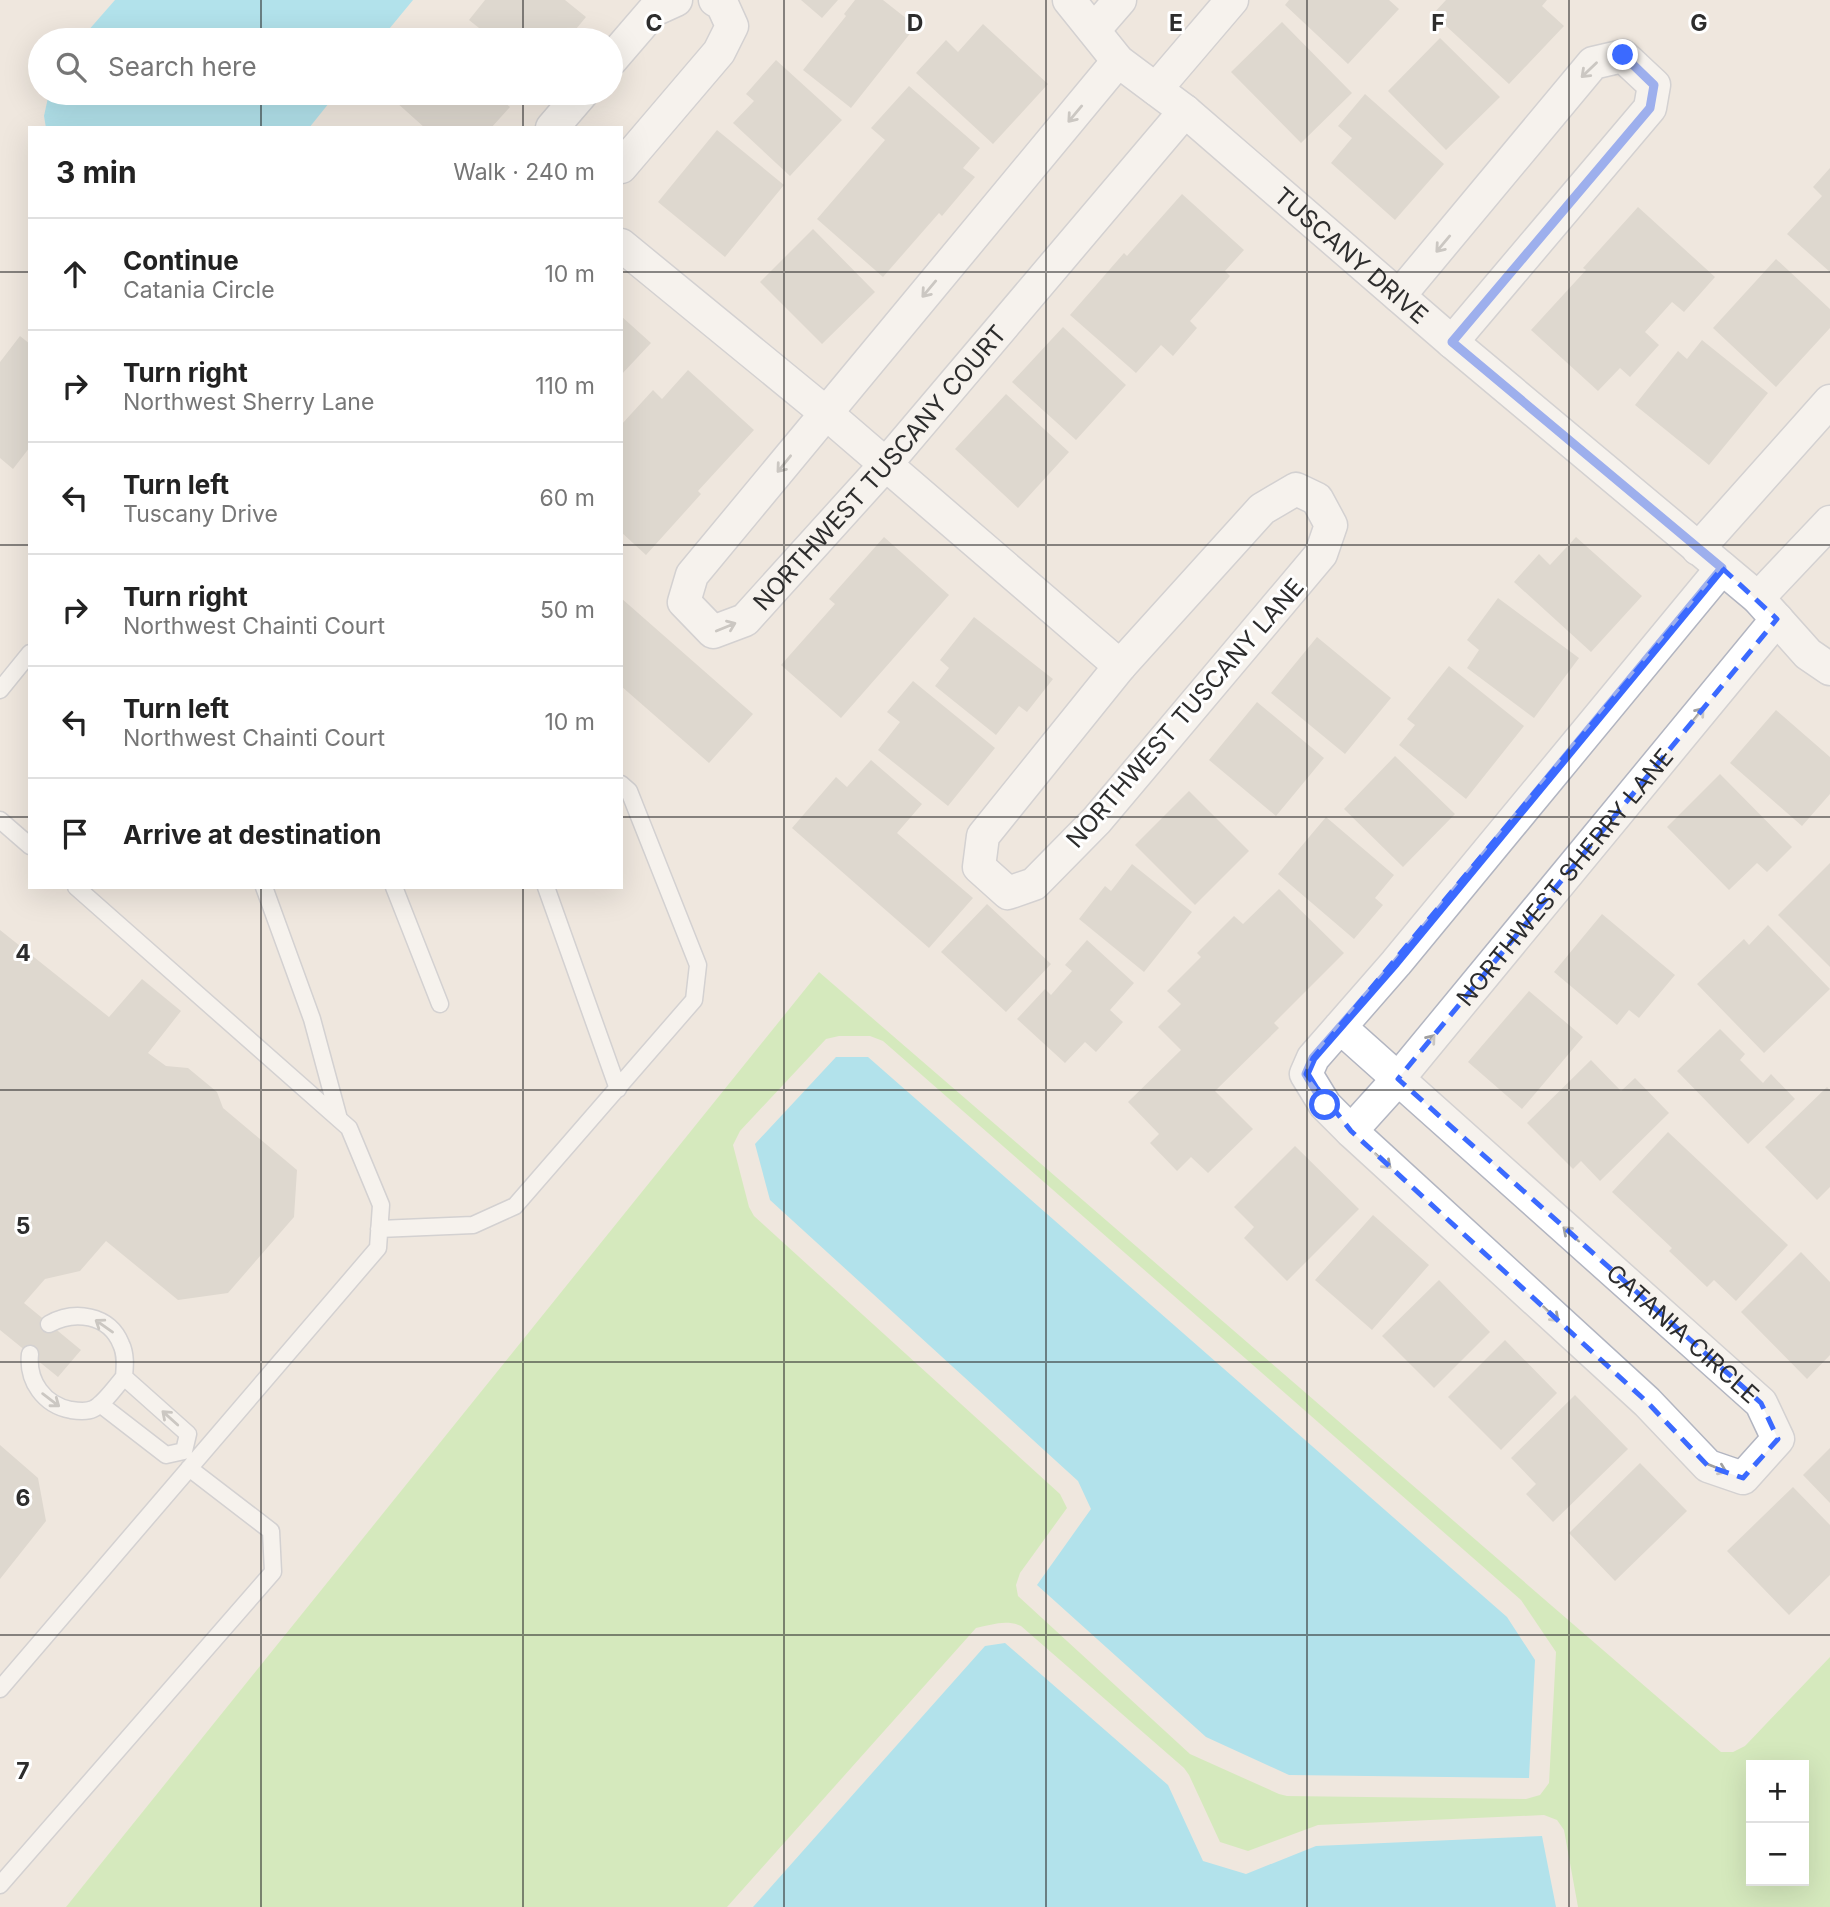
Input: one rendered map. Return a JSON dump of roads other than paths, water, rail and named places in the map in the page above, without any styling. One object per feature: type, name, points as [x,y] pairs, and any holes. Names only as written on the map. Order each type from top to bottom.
[{"type":"street","points":[[623,46],[654,10],[676,0]]},
{"type":"street","points":[[623,165],[719,52],[732,26],[722,4],[715,0]]},
{"type":"street","name":"TUSCANY DRIVE","points":[[1069,0],[1118,61],[1185,111],[1452,342],[1710,559],[1767,609],[1808,654],[1830,669]]},
{"type":"street","points":[[1094,30],[1120,0]]},
{"type":"street","points":[[1156,89],[1232,0]]},
{"type":"street","points":[[1399,296],[1593,63],[1623,55],[1654,85],[1650,108],[1452,342]]},
{"type":"street","name":"NORTHWEST TUSCANY COURT","points":[[1118,61],[692,575],[684,602],[713,632],[745,620],[886,464],[1185,111]]},
{"type":"street","points":[[554,126],[572,105]]},
{"type":"street","points":[[623,247],[826,412],[1120,666]]},
{"type":"street","points":[[1340,1027],[1405,952],[1830,401]]},
{"type":"street","name":"NORTHWEST TUSCANY LANE","points":[[1296,489],[1317,499],[1331,525],[1321,554],[1097,820],[1034,884],[1008,893],[979,867],[983,836],[1120,666],[1262,509],[1296,489]]},
{"type":"street","name":"NORTHWEST SHERRY LANE","points":[[1351,1131],[1398,1079],[1767,609],[1830,522]]},
{"type":"street","name":"CATANIA CIRCLE","points":[[1340,1027],[1760,1403],[1778,1439],[1743,1478],[1708,1466],[1647,1402],[1325,1105],[1306,1074],[1313,1058],[1340,1027]]},
{"type":"lane","points":[[0,690],[28,655]]},
{"type":"lane","points":[[379,1229],[473,1225],[514,1206],[694,1000],[698,965],[629,791],[623,786]]},
{"type":"lane","points":[[0,820],[28,844]]},
{"type":"lane","points":[[0,1689],[189,1460],[378,1248],[381,1205],[349,1128],[78,889]]},
{"type":"lane","points":[[265,889],[312,1019],[339,1119]]},
{"type":"lane","points":[[395,889],[439,1004]]},
{"type":"lane","points":[[547,889],[618,1089]]},
{"type":"lane","points":[[30,1354],[31,1375],[38,1390],[48,1401],[62,1408],[78,1411],[93,1409],[124,1377],[125,1359],[121,1343],[112,1330],[99,1320],[84,1315],[68,1316],[49,1324]]},
{"type":"lane","points":[[124,1377],[188,1434],[189,1460]]},
{"type":"lane","points":[[0,1885],[273,1572],[271,1531],[189,1460],[166,1455],[100,1404]]},
{"type":"water","points":[[115,0],[413,0],[390,28],[90,28]]},
{"type":"water","points":[[46,105],[327,105],[311,126],[46,126]]},
{"type":"water","points":[[836,1057],[868,1057],[1507,1617],[1535,1660],[1529,1778],[1289,1775],[1206,1737],[1037,1585],[1091,1509],[1078,1481],[770,1200],[755,1144]]},
{"type":"water","points":[[1005,1643],[1168,1785],[1203,1861],[1246,1874],[1316,1846],[1542,1836],[1556,1907],[753,1907],[985,1646]]}]
